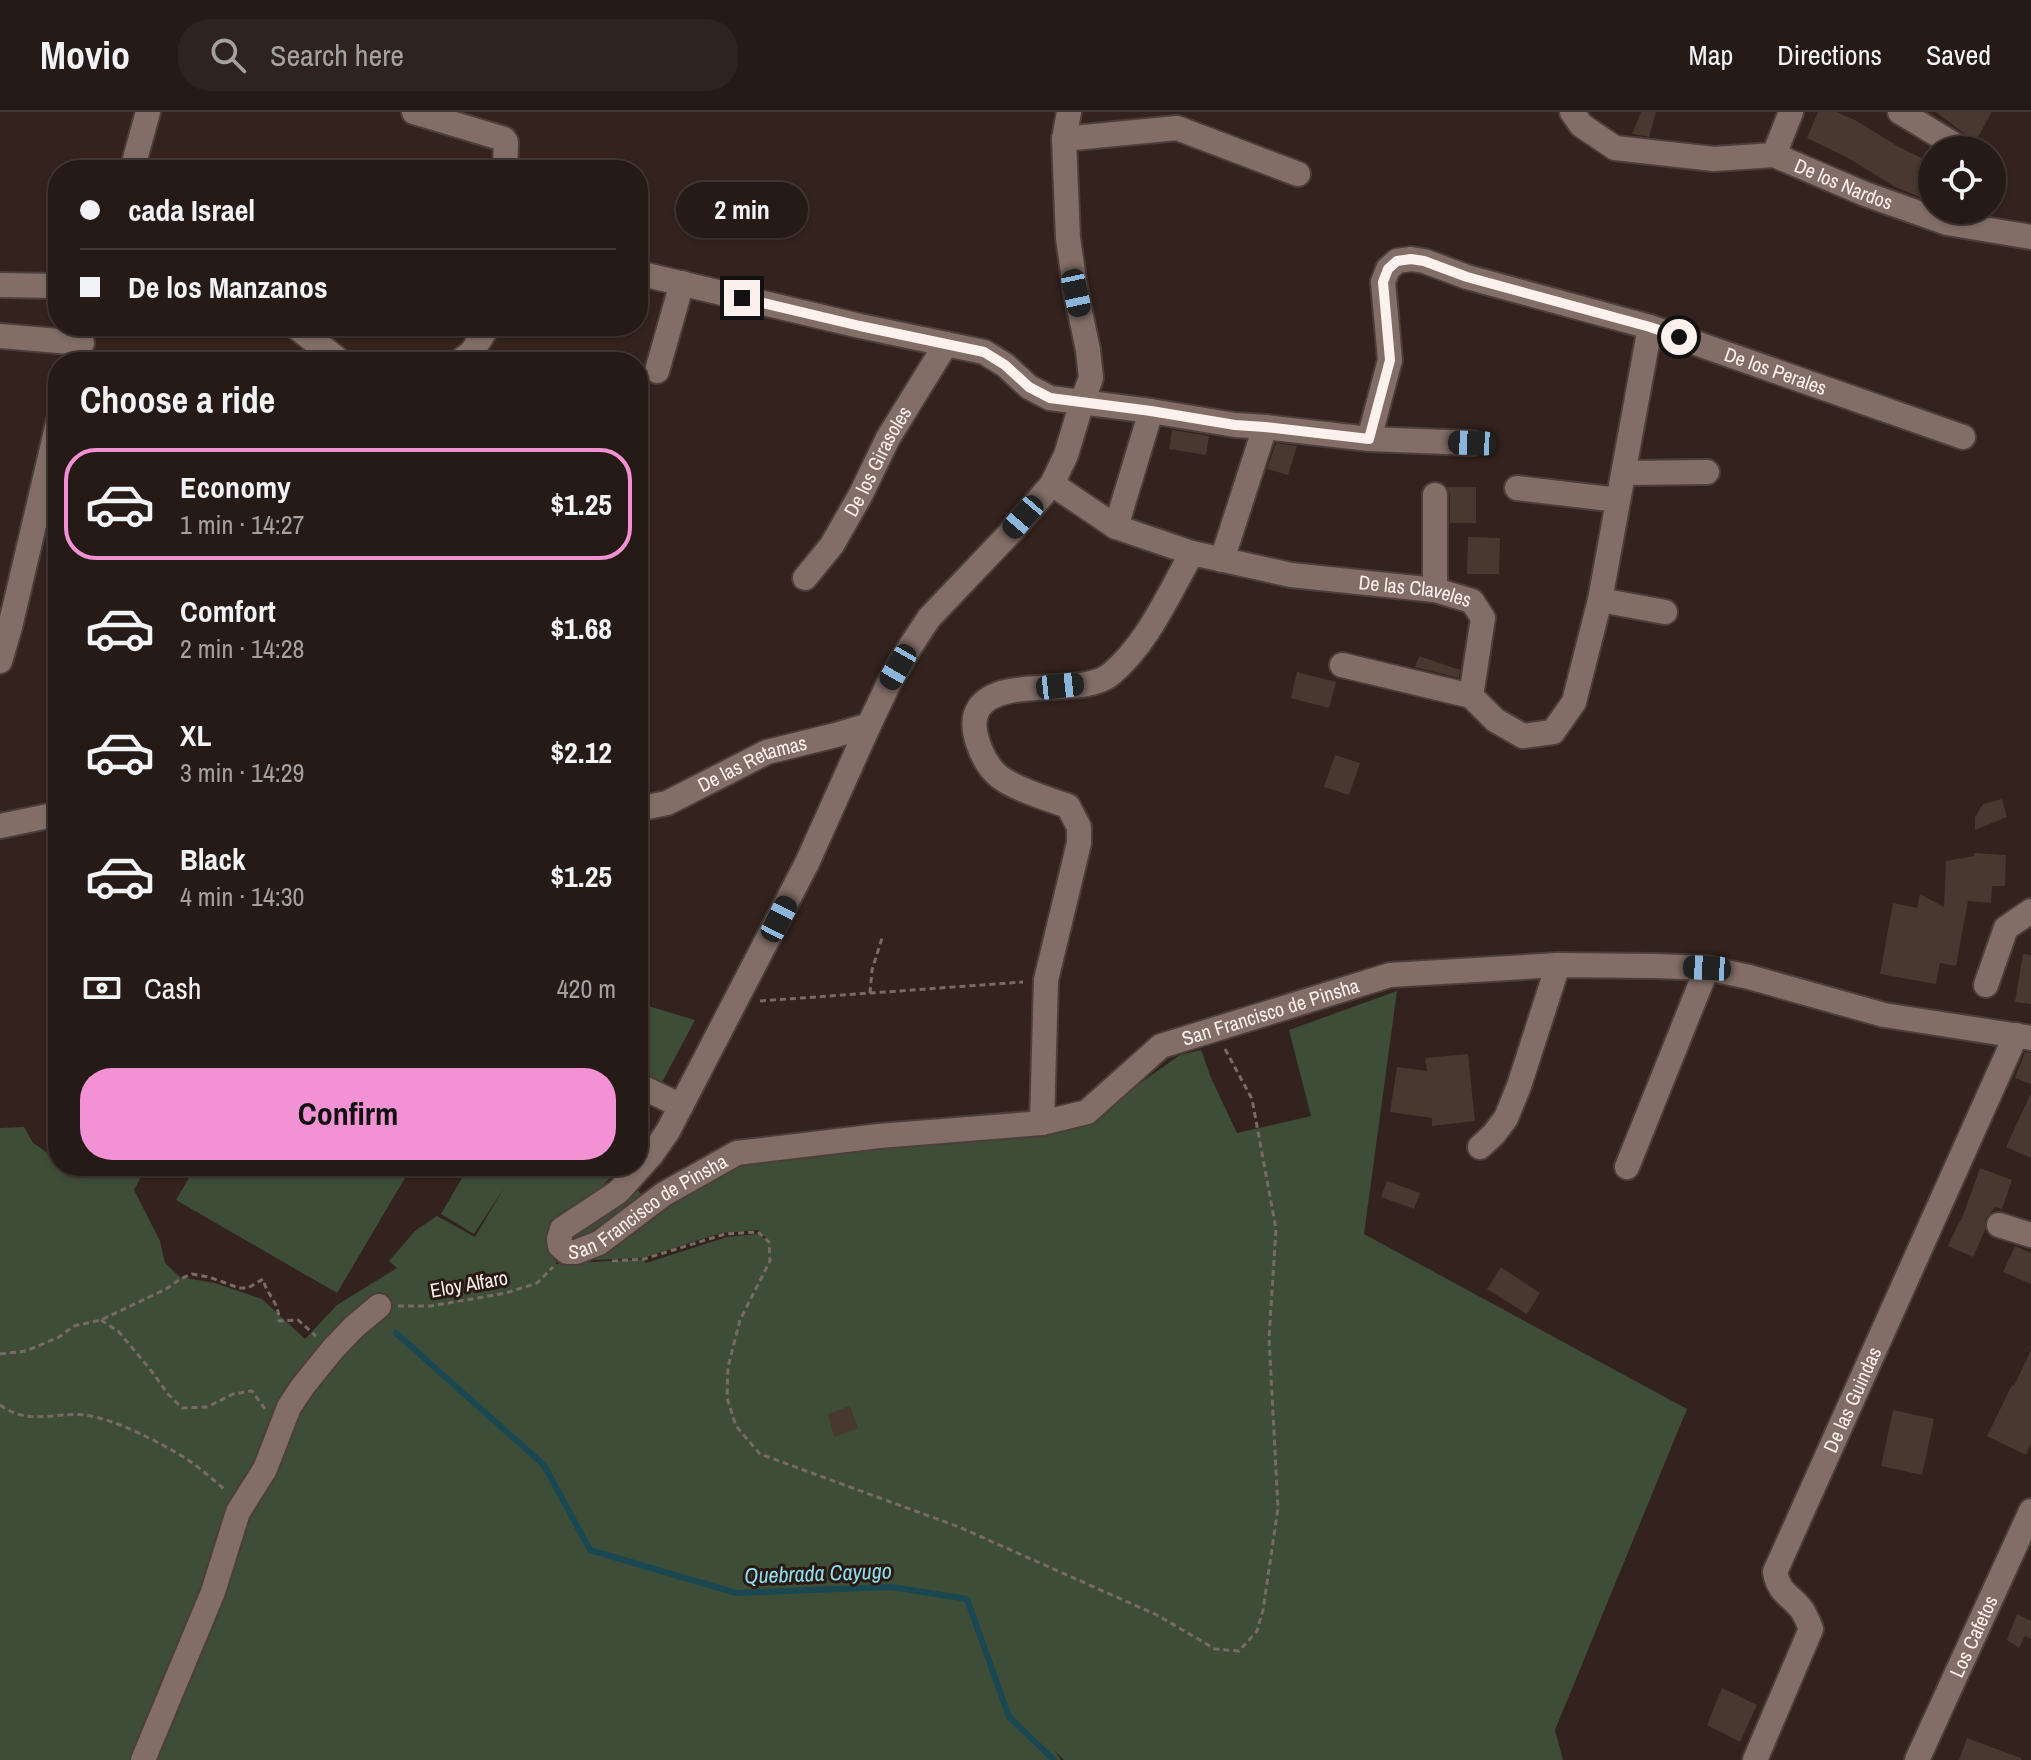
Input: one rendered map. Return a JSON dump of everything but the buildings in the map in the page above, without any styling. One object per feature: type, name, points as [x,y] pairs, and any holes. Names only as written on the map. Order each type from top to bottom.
[{"type":"street","points":[[135,160],[148,112]]},
{"type":"street","points":[[414,112],[500,137],[506,142],[505,160]]},
{"type":"street","points":[[648,1158],[668,1131],[807,863],[888,685],[929,618],[1052,484],[1066,455],[1091,378],[1068,238],[1064,139],[1069,112]]},
{"type":"street","name":"De los Nardos","points":[[1572,112],[1581,125],[1615,148],[1714,159],[1774,155],[1865,194],[1947,223],[2031,237]]},
{"type":"street","points":[[1774,155],[1791,112]]},
{"type":"street","points":[[1900,112],[1940,136]]},
{"type":"street","points":[[1064,139],[1177,128],[1298,174]]},
{"type":"street","name":"De los Perales","points":[[1369,439],[1390,360],[1383,282],[1388,269],[1397,261],[1411,259],[1650,327],[1963,437]]},
{"type":"street","points":[[648,275],[984,352],[1005,365],[1029,387],[1050,398],[1235,425],[1369,439],[1472,443]]},
{"type":"street","points":[[657,371],[682,283]]},
{"type":"street","points":[[0,285],[48,286]]},
{"type":"street","points":[[1342,665],[1471,696],[1495,720],[1523,736],[1553,732],[1574,702],[1600,600],[1650,327]]},
{"type":"street","points":[[0,336],[81,344]]},
{"type":"street","points":[[308,336],[328,352]]},
{"type":"street","name":"De los Girasoles","points":[[805,578],[832,545],[888,438],[946,344]]},
{"type":"street","points":[[1116,527],[1151,411]]},
{"type":"street","points":[[1222,560],[1265,427]]},
{"type":"street","points":[[0,661],[48,466]]},
{"type":"street","points":[[1624,473],[1707,472]]},
{"type":"street","name":"De las Claveles","points":[[1052,484],[1116,527],[1192,553],[1291,575],[1435,590],[1472,601],[1483,618],[1471,696]]},
{"type":"street","points":[[1517,488],[1618,500]]},
{"type":"street","points":[[1435,495],[1435,590]]},
{"type":"street","points":[[1042,1123],[1046,980],[1079,843],[1079,827],[1068,806],[999,777],[981,754],[974,731],[975,715],[980,705],[995,694],[1086,683],[1109,677],[1141,643],[1192,553]]},
{"type":"street","points":[[1600,600],[1665,612]]},
{"type":"street","name":"De las Retamas","points":[[648,807],[667,803],[767,752],[869,725]]},
{"type":"street","points":[[0,826],[48,816]]},
{"type":"street","points":[[1986,985],[2006,928],[2031,911]]},
{"type":"street","points":[[1480,1147],[1506,1118],[1558,965]]},
{"type":"street","name":"San Francisco de Pinsha","points":[[558,1255],[599,1243],[664,1194],[737,1153],[879,1136],[1042,1123],[1087,1112],[1161,1046],[1390,975],[1558,965],[1707,968],[1884,1015],[2024,1036]]},
{"type":"street","points":[[1627,1167],[1707,968]]},
{"type":"street","name":"De las Guindas","points":[[1755,1760],[1811,1629],[1802,1611],[1777,1584],[1775,1572],[2024,1036]]},
{"type":"street","points":[[648,1090],[681,1106]]},
{"type":"street","points":[[558,1255],[562,1229],[618,1192],[632,1176]]},
{"type":"street","points":[[1999,1225],[2031,1235]]},
{"type":"street","points":[[143,1760],[213,1592],[238,1512],[265,1469],[289,1407],[333,1349],[379,1306]]},
{"type":"street","name":"Los Cafetos","points":[[1917,1760],[2031,1511]]},
{"type":"path","points":[[870,993],[872,970],[882,938]]},
{"type":"path","points":[[736,1002],[1046,980]]},
{"type":"path","points":[[606,1262],[644,1259],[725,1234],[758,1232],[769,1242],[770,1261],[740,1320],[728,1367],[727,1398],[736,1426],[760,1454],[959,1527],[1157,1615],[1215,1649],[1239,1651],[1257,1631],[1263,1610],[1278,1508],[1269,1338],[1276,1229],[1252,1099],[1215,1029]]},
{"type":"path","name":"Eloy Alfaro","points":[[379,1306],[431,1306],[506,1293],[537,1283],[558,1255]]},
{"type":"path","points":[[0,1354],[26,1351],[59,1337],[74,1326],[101,1320],[192,1274],[239,1288],[248,1288],[263,1279],[279,1310],[279,1321],[298,1320],[333,1349]]},
{"type":"path","points":[[101,1320],[118,1331],[182,1408],[207,1407],[233,1394],[252,1391],[281,1424]]},
{"type":"path","points":[[0,1405],[11,1413],[29,1418],[85,1415],[124,1426],[189,1460],[222,1487],[238,1512]]},
{"type":"green space","points":[[1397,991],[1364,1234],[1687,1409],[1555,1730],[1563,1760],[1064,1760],[1055,1751],[1061,1760],[0,1760],[0,1128],[24,1127],[33,1143],[48,1153],[48,1176],[138,1176],[140,1179],[134,1190],[160,1241],[165,1263],[180,1277],[215,1283],[262,1299],[305,1339],[337,1305],[397,1268],[389,1261],[415,1231],[437,1216],[475,1237],[504,1188],[474,1234],[441,1214],[463,1176],[612,1176],[593,1195],[560,1213],[556,1264],[644,1259],[646,1263],[727,1237],[757,1234],[768,1240],[758,1230],[721,1233],[643,1258],[593,1260],[592,1256],[740,1162],[1091,1118],[1180,1055],[1201,1050],[1237,1133],[1311,1116],[1289,1030]]},
{"type":"green space","points":[[648,1006],[695,1020],[661,1084],[648,1077]]},
{"type":"green space","points":[[190,1176],[406,1176],[337,1293],[176,1200]]},
{"type":"green space","points":[[634,1186],[648,1202],[613,1227],[572,1241],[567,1236]]},
{"type":"waterway","name":"Quebrada Cayugo","points":[[396,1333],[544,1465],[590,1550],[736,1593],[892,1587],[967,1599],[1009,1717],[1054,1760]]},
{"type":"route","points":[[742,298],[984,352],[1005,365],[1029,387],[1050,398],[1235,425],[1369,439],[1390,360],[1383,282],[1388,269],[1397,261],[1424,261],[1467,277],[1679,337]]}]
